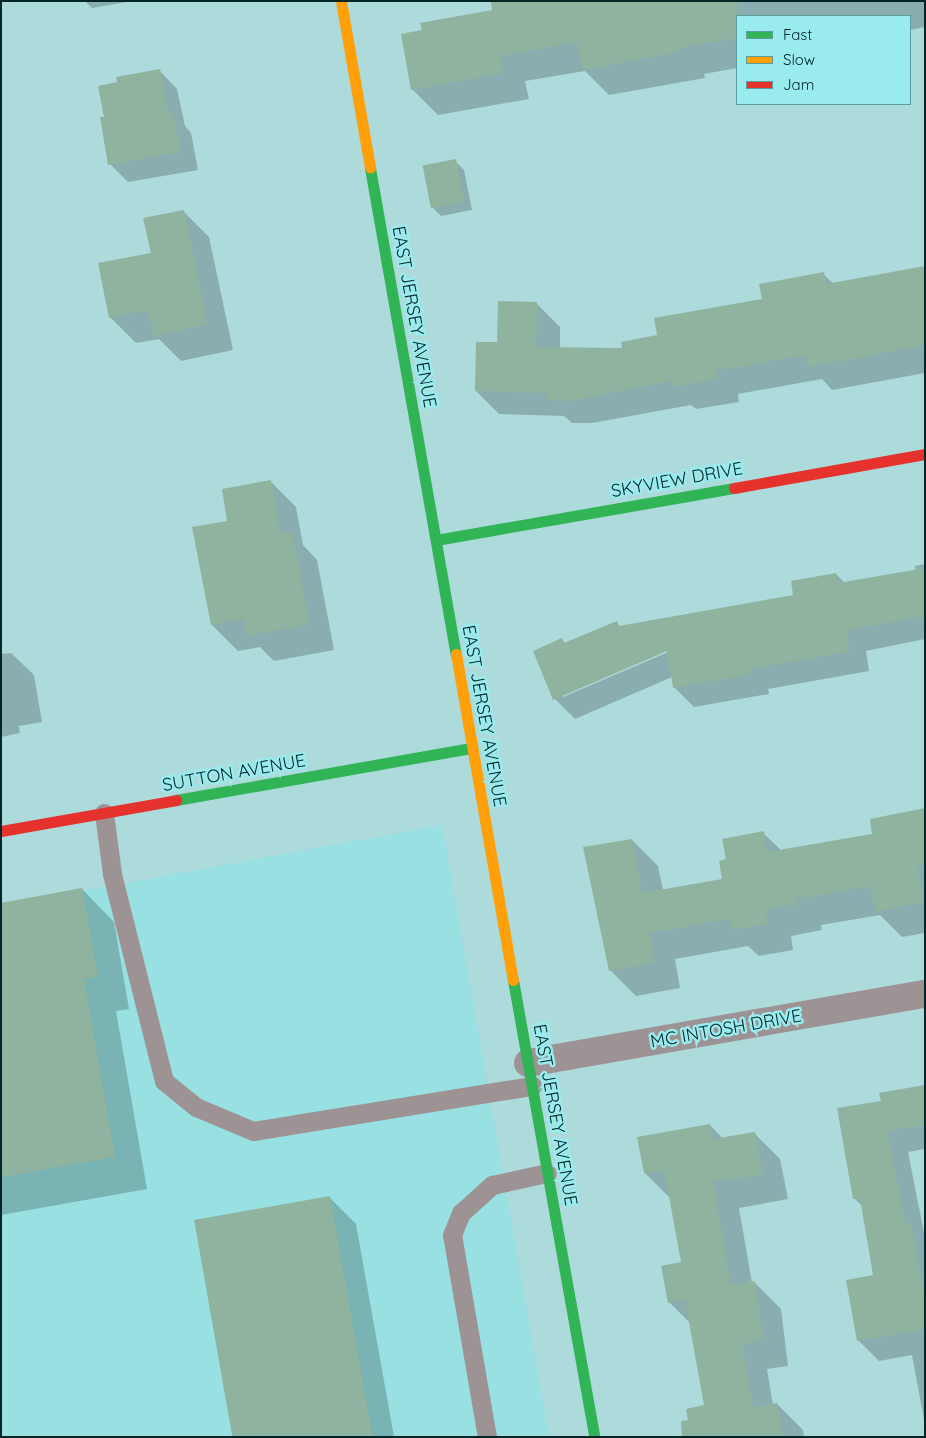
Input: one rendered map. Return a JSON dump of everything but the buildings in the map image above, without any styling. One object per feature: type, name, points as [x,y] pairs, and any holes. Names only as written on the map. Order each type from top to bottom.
[{"type":"street","name":"EAST JERSEY AVENUE","points":[[341,1],[594,1437]]},
{"type":"street","name":"SKYVIEW DRIVE","points":[[436,540],[925,454]]},
{"type":"street","name":"SUTTON AVENUE","points":[[1,832],[472,748]]},
{"type":"street","name":"MC INTOSH DRIVE","points":[[530,1075],[925,994]]},
{"type":"lane","points":[[104,813],[112,874],[164,1081],[196,1107],[253,1131],[530,1075]]},
{"type":"lane","points":[[487,1437],[452,1235],[461,1213],[492,1185],[547,1173]]},
{"type":"shaded area","points":[[442,825],[549,1437],[1,1437],[1,906]]},
{"type":"traffic: fast","points":[[370,168],[456,654]]},
{"type":"traffic: fast","points":[[436,540],[734,488]]},
{"type":"traffic: fast","points":[[176,800],[472,748]]},
{"type":"traffic: fast","points":[[513,980],[594,1437]]},
{"type":"traffic: slow","points":[[341,1],[370,168]]},
{"type":"traffic: slow","points":[[456,654],[513,980]]},
{"type":"traffic: jam","points":[[734,488],[925,454]]},
{"type":"traffic: jam","points":[[1,831],[176,800]]}]
